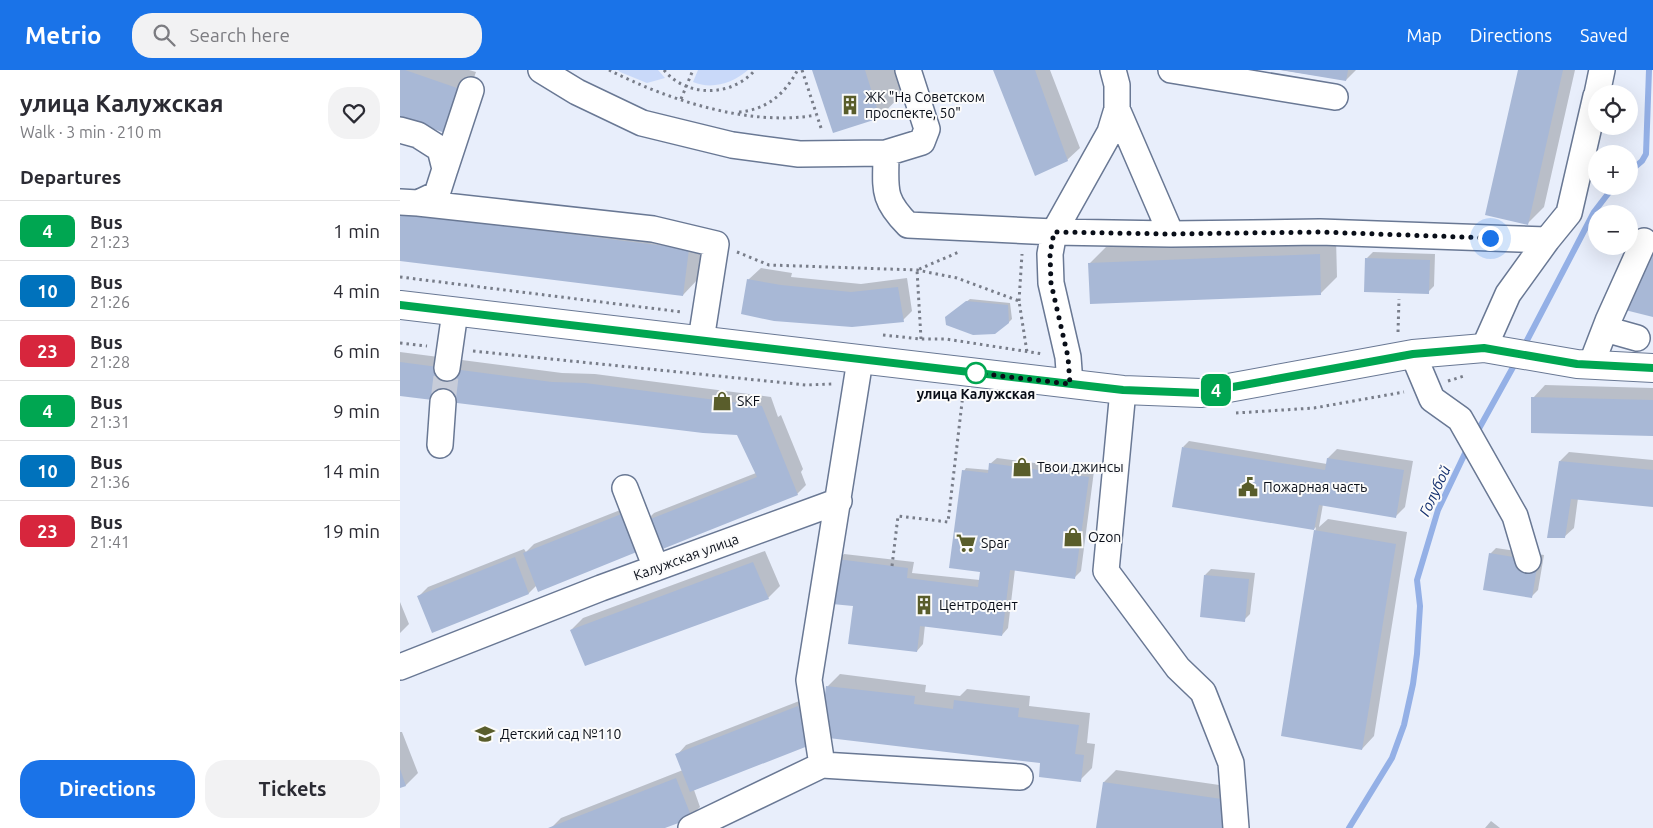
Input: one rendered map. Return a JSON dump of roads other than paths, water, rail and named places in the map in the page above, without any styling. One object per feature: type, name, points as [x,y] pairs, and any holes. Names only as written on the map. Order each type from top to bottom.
[{"type":"main road","points":[[400,306],[455,312],[703,330],[860,360],[1123,390],[1200,393],[1405,347],[1492,349],[1591,365],[1653,368]]},
{"type":"street","points":[[541,70],[577,92],[642,124],[732,145],[799,154],[886,153],[922,142],[927,129],[908,70]]},
{"type":"street","points":[[1070,384],[1068,357],[1051,283],[1050,254],[1054,232],[1110,132],[1117,109],[1117,86],[1113,70]]},
{"type":"street","points":[[1171,70],[1335,97]]},
{"type":"street","points":[[1598,85],[1602,70]]},
{"type":"street","points":[[409,203],[437,194],[471,90]]},
{"type":"street","points":[[1117,109],[1171,234]]},
{"type":"street","points":[[1492,349],[1508,294],[1568,213],[1588,129]]},
{"type":"street","points":[[400,130],[418,136],[440,149],[445,169]]},
{"type":"street","points":[[886,153],[886,196],[896,212],[908,225],[1054,232],[1171,234],[1320,232],[1547,240]]},
{"type":"street","points":[[409,203],[653,228],[716,244],[703,330]]},
{"type":"street","points":[[1591,365],[1644,241]]},
{"type":"street","points":[[447,368],[455,312]]},
{"type":"street","points":[[1605,330],[1637,338]]},
{"type":"street","points":[[1405,347],[1432,399],[1460,419],[1515,516],[1528,560]]},
{"type":"street","points":[[822,765],[809,680],[860,360]]},
{"type":"street","points":[[1123,390],[1106,571],[1178,668],[1203,692],[1231,763],[1236,828]]},
{"type":"street","points":[[440,445],[443,402]]},
{"type":"street","points":[[625,488],[656,568]]},
{"type":"street","name":"Калужская улица","points":[[400,667],[656,568],[839,501]]},
{"type":"street","points":[[691,828],[822,765],[1020,777]]},
{"type":"waterway","name":"Голубой","points":[[1638,164],[1646,154],[1649,70]]},
{"type":"waterway","name":"Голубой","points":[[1523,348],[1594,212],[1607,195]]},
{"type":"waterway","name":"Голубой","points":[[1476,434],[1517,360]]},
{"type":"waterway","name":"Голубой","points":[[1349,828],[1392,758],[1404,725],[1417,654],[1420,606],[1417,580],[1438,510],[1468,447]]},
{"type":"tunnel","points":[[443,402],[447,368]]},
{"type":"place","name":"ЖК \"На Советском проспекте, 50\"","points":[[850,105]]},
{"type":"place","name":"улица Калужская","points":[[976,373]]},
{"type":"place","name":"SKF","points":[[722,401]]},
{"type":"place","name":"Твои джинсы","points":[[1022,467]]},
{"type":"place","name":"Пожарная часть","points":[[1248,487]]},
{"type":"place","name":"Ozon","points":[[1073,537]]},
{"type":"place","name":"Spar","points":[[966,543]]},
{"type":"place","name":"Центродент","points":[[924,605]]},
{"type":"place","name":"Детский сад №110","points":[[485,734]]}]
